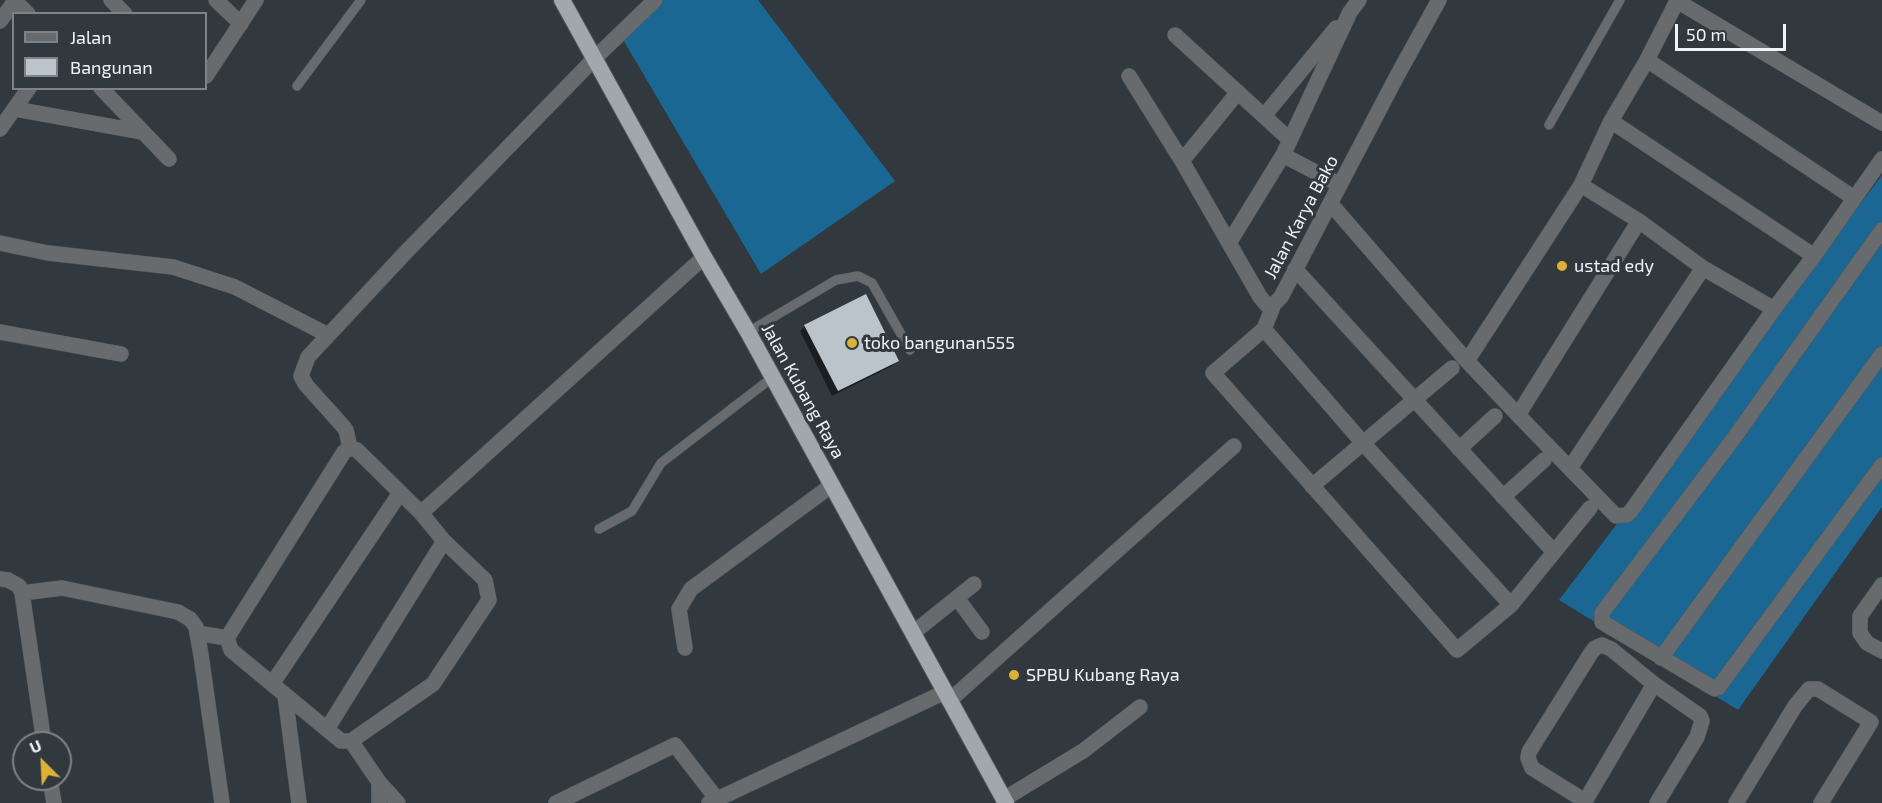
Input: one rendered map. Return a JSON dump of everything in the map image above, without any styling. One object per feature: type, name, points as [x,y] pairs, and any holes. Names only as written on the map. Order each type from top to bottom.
[{"type":"highway","name":"Jalan Kubang Raya","points":[[562,0],[773,377],[1005,801]]},
{"type":"street","points":[[111,0],[123,12]]},
{"type":"street","points":[[216,0],[241,24]]},
{"type":"street","points":[[207,75],[256,0]]},
{"type":"street","points":[[350,448],[346,430],[306,385],[302,376],[308,357],[406,252],[595,58],[655,0]]},
{"type":"street","name":"Jalan Karya Bako","points":[[1129,76],[1182,161],[1260,297],[1267,305],[1274,304],[1281,297],[1439,0]]},
{"type":"street","points":[[0,21],[15,1],[26,12]]},
{"type":"street","points":[[1467,361],[1581,185],[1611,121],[1647,60],[1676,1],[1882,123]]},
{"type":"street","points":[[1264,116],[1355,6]]},
{"type":"street","points":[[1229,243],[1283,155],[1355,6]]},
{"type":"street","points":[[1175,35],[1290,140]]},
{"type":"street","points":[[1647,60],[1854,198]]},
{"type":"street","points":[[0,129],[28,90]]},
{"type":"street","points":[[103,90],[169,159]]},
{"type":"street","points":[[1182,161],[1238,92]]},
{"type":"street","points":[[15,109],[142,132]]},
{"type":"street","points":[[1611,121],[1814,256]]},
{"type":"street","points":[[1283,155],[1340,185]]},
{"type":"street","points":[[1330,203],[1467,361],[1616,516],[1627,515],[1882,159]]},
{"type":"street","points":[[1581,185],[1639,221],[1703,268],[1774,309]]},
{"type":"street","points":[[1518,416],[1639,221]]},
{"type":"street","points":[[1882,230],[1734,438],[1602,614],[1602,622],[1715,689],[1722,685],[1882,465]]},
{"type":"street","points":[[0,243],[48,253],[173,267],[236,287],[328,335]]},
{"type":"street","points":[[421,513],[704,256]]},
{"type":"street","points":[[1570,468],[1703,268]]},
{"type":"street","points":[[1295,269],[1554,552]]},
{"type":"street","points":[[1274,304],[1264,329],[1213,373],[1457,650],[1511,605],[1590,508]]},
{"type":"street","points":[[1264,329],[1511,605]]},
{"type":"street","points":[[0,332],[121,354]]},
{"type":"street","points":[[1661,658],[1882,354]]},
{"type":"street","points":[[1312,486],[1452,368]]},
{"type":"street","points":[[1459,449],[1495,416]]},
{"type":"street","points":[[556,803],[675,745],[715,802],[947,696],[1234,447]]},
{"type":"street","points":[[350,448],[357,450],[421,513],[444,541],[485,580],[489,600],[432,684],[351,741],[341,741],[285,695],[231,650],[227,638],[344,452],[350,448]]},
{"type":"street","points":[[1503,497],[1544,460]]},
{"type":"street","points":[[685,648],[679,609],[691,589],[832,485]]},
{"type":"street","points":[[272,684],[400,493]]},
{"type":"street","points":[[327,729],[444,541]]},
{"type":"street","points":[[0,579],[8,580],[19,586],[22,593],[42,731]]},
{"type":"street","points":[[913,633],[974,584]]},
{"type":"street","points":[[1882,585],[1860,616],[1860,633],[1867,643],[1882,651]]},
{"type":"street","points":[[22,593],[62,588],[178,612],[190,619],[196,627],[222,803]]},
{"type":"street","points":[[957,598],[982,632]]},
{"type":"street","points":[[197,633],[227,638]]},
{"type":"street","points":[[1654,684],[1585,802],[1532,768],[1528,758],[1529,752],[1595,648],[1602,645],[1700,716],[1702,722],[1697,736],[1657,803]]},
{"type":"street","points":[[1736,803],[1795,706],[1809,689],[1818,690],[1876,723],[1821,803]]},
{"type":"street","points":[[285,695],[298,803]]},
{"type":"street","points":[[1005,801],[1083,751],[1140,707]]},
{"type":"street","points":[[351,741],[398,803]]},
{"type":"street","points":[[379,803],[380,782]]},
{"type":"lane","points":[[297,86],[361,0]]},
{"type":"lane","points":[[1549,125],[1620,0]]},
{"type":"lane","points":[[748,332],[836,280],[858,276],[872,283],[910,350]]},
{"type":"lane","points":[[599,529],[633,511],[661,463],[773,377]]},
{"type":"shaded area","points":[[663,0],[758,0],[895,181],[761,274],[622,38]]},
{"type":"shaded area","points":[[1882,175],[1882,507],[1738,710],[1559,600]]},
{"type":"building","name":"toko bangunan555","points":[[866,294],[899,361],[838,391],[804,325]]},
{"type":"place","name":"ustad edy","points":[[1562,266]]},
{"type":"place","name":"toko bangunan555","points":[[852,343]]},
{"type":"place","name":"SPBU Kubang Raya","points":[[1014,675]]}]
